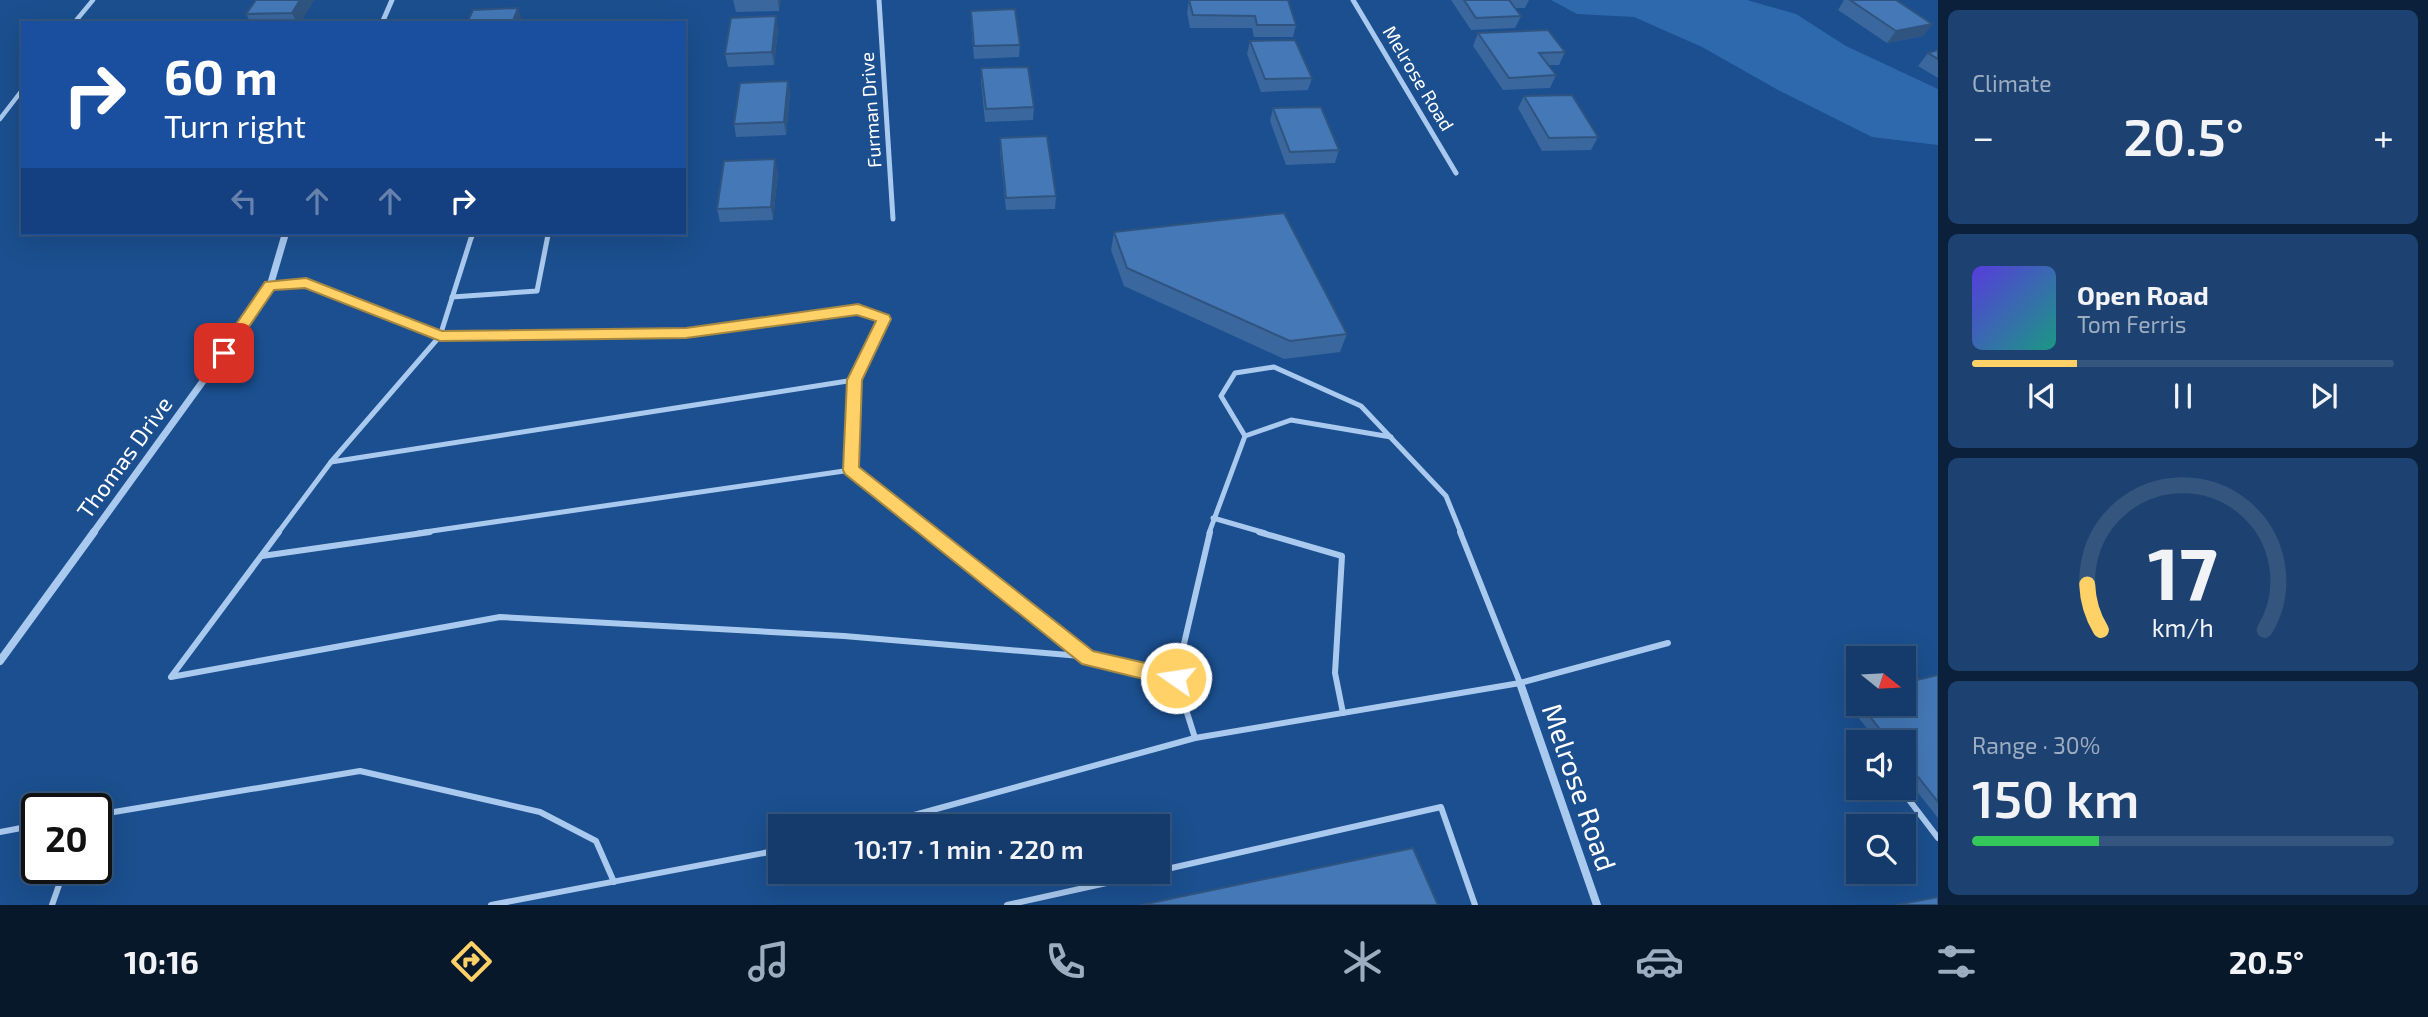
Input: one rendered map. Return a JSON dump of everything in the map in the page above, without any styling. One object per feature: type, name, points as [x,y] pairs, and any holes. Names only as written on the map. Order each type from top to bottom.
[{"type":"street","points":[[383,21],[392,0]]},
{"type":"street","name":"Furman Drive","points":[[879,0],[892,219]]},
{"type":"street","name":"Melrose Road","points":[[1353,0],[1456,173]]},
{"type":"street","name":"Thomas Drive","points":[[0,661],[270,285],[285,235]]},
{"type":"street","name":"Melrose Road","points":[[1520,683],[1597,905]]},
{"type":"lane","points":[[76,21],[93,0]]},
{"type":"lane","points":[[0,119],[21,92]]},
{"type":"lane","points":[[472,235],[440,336],[331,462],[171,677],[500,617],[844,636],[1088,658],[1176,678]]},
{"type":"lane","points":[[453,297],[537,290],[548,235]]},
{"type":"lane","points":[[270,285],[306,283],[440,336],[686,333],[858,309],[884,319],[854,380],[851,470]]},
{"type":"lane","points":[[1245,436],[1221,396],[1235,373],[1274,367],[1361,406],[1446,496],[1520,683]]},
{"type":"lane","points":[[331,462],[854,380]]},
{"type":"lane","points":[[1195,738],[1176,678],[1213,518],[1245,436],[1291,420],[1391,437]]},
{"type":"lane","points":[[261,556],[851,470],[1088,658]]},
{"type":"lane","points":[[1213,518],[1342,556],[1335,673],[1343,713]]},
{"type":"lane","points":[[918,814],[1195,738],[1520,683],[1668,643]]},
{"type":"lane","points":[[112,813],[360,771],[540,811],[596,841],[614,882]]},
{"type":"lane","points":[[1909,800],[1938,838]]},
{"type":"lane","points":[[1170,868],[1441,807],[1475,905]]},
{"type":"lane","points":[[0,832],[21,828]]},
{"type":"lane","points":[[491,905],[768,852]]},
{"type":"lane","points":[[52,905],[59,884]]},
{"type":"lane","points":[[1007,905],[1100,884]]},
{"type":"shaded area","points":[[1551,0],[1747,0],[1796,14],[1846,46],[1938,89],[1938,145],[1872,137],[1778,90],[1702,47],[1634,17],[1577,14]]},
{"type":"building","points":[[256,0],[300,0],[292,13],[246,14]]},
{"type":"building","points":[[1189,0],[1288,0],[1296,25],[1257,25],[1255,16],[1193,15]]},
{"type":"building","points":[[1464,0],[1509,0],[1521,16],[1476,18]]},
{"type":"building","points":[[1850,0],[1896,0],[1932,24],[1896,31]]},
{"type":"building","points":[[518,8],[513,21],[468,21],[473,10]]},
{"type":"building","points":[[1015,9],[1020,45],[974,46],[971,11]]},
{"type":"building","points":[[776,16],[772,52],[725,54],[731,18]]},
{"type":"building","points":[[1548,30],[1565,52],[1539,53],[1556,75],[1509,78],[1478,33]]},
{"type":"building","points":[[1295,40],[1312,78],[1265,79],[1250,41]]},
{"type":"building","points":[[1938,50],[1938,59],[1928,53]]},
{"type":"building","points":[[1028,67],[1034,107],[986,109],[981,68]]},
{"type":"building","points":[[788,81],[784,122],[734,124],[740,83]]},
{"type":"building","points":[[1572,95],[1598,137],[1549,138],[1524,96]]},
{"type":"building","points":[[1321,107],[1339,150],[1290,152],[1273,108]]},
{"type":"building","points":[[1047,136],[1056,196],[1006,198],[1000,138]]},
{"type":"building","points":[[775,159],[771,207],[717,209],[724,161]]},
{"type":"building","points":[[1284,213],[1347,334],[1290,341],[1127,268],[1114,232]]},
{"type":"building","points":[[1938,675],[1938,802],[1916,774],[1916,730],[1881,730],[1869,716],[1916,716],[1916,680]]},
{"type":"building","points":[[1413,848],[1438,905],[1141,905]]},
{"type":"building","points":[[1938,897],[1938,905],[1896,905]]},
{"type":"route","points":[[224,353],[270,285],[306,283],[440,336],[686,333],[858,309],[884,319],[854,380],[851,470],[1088,658],[1176,678]]}]
